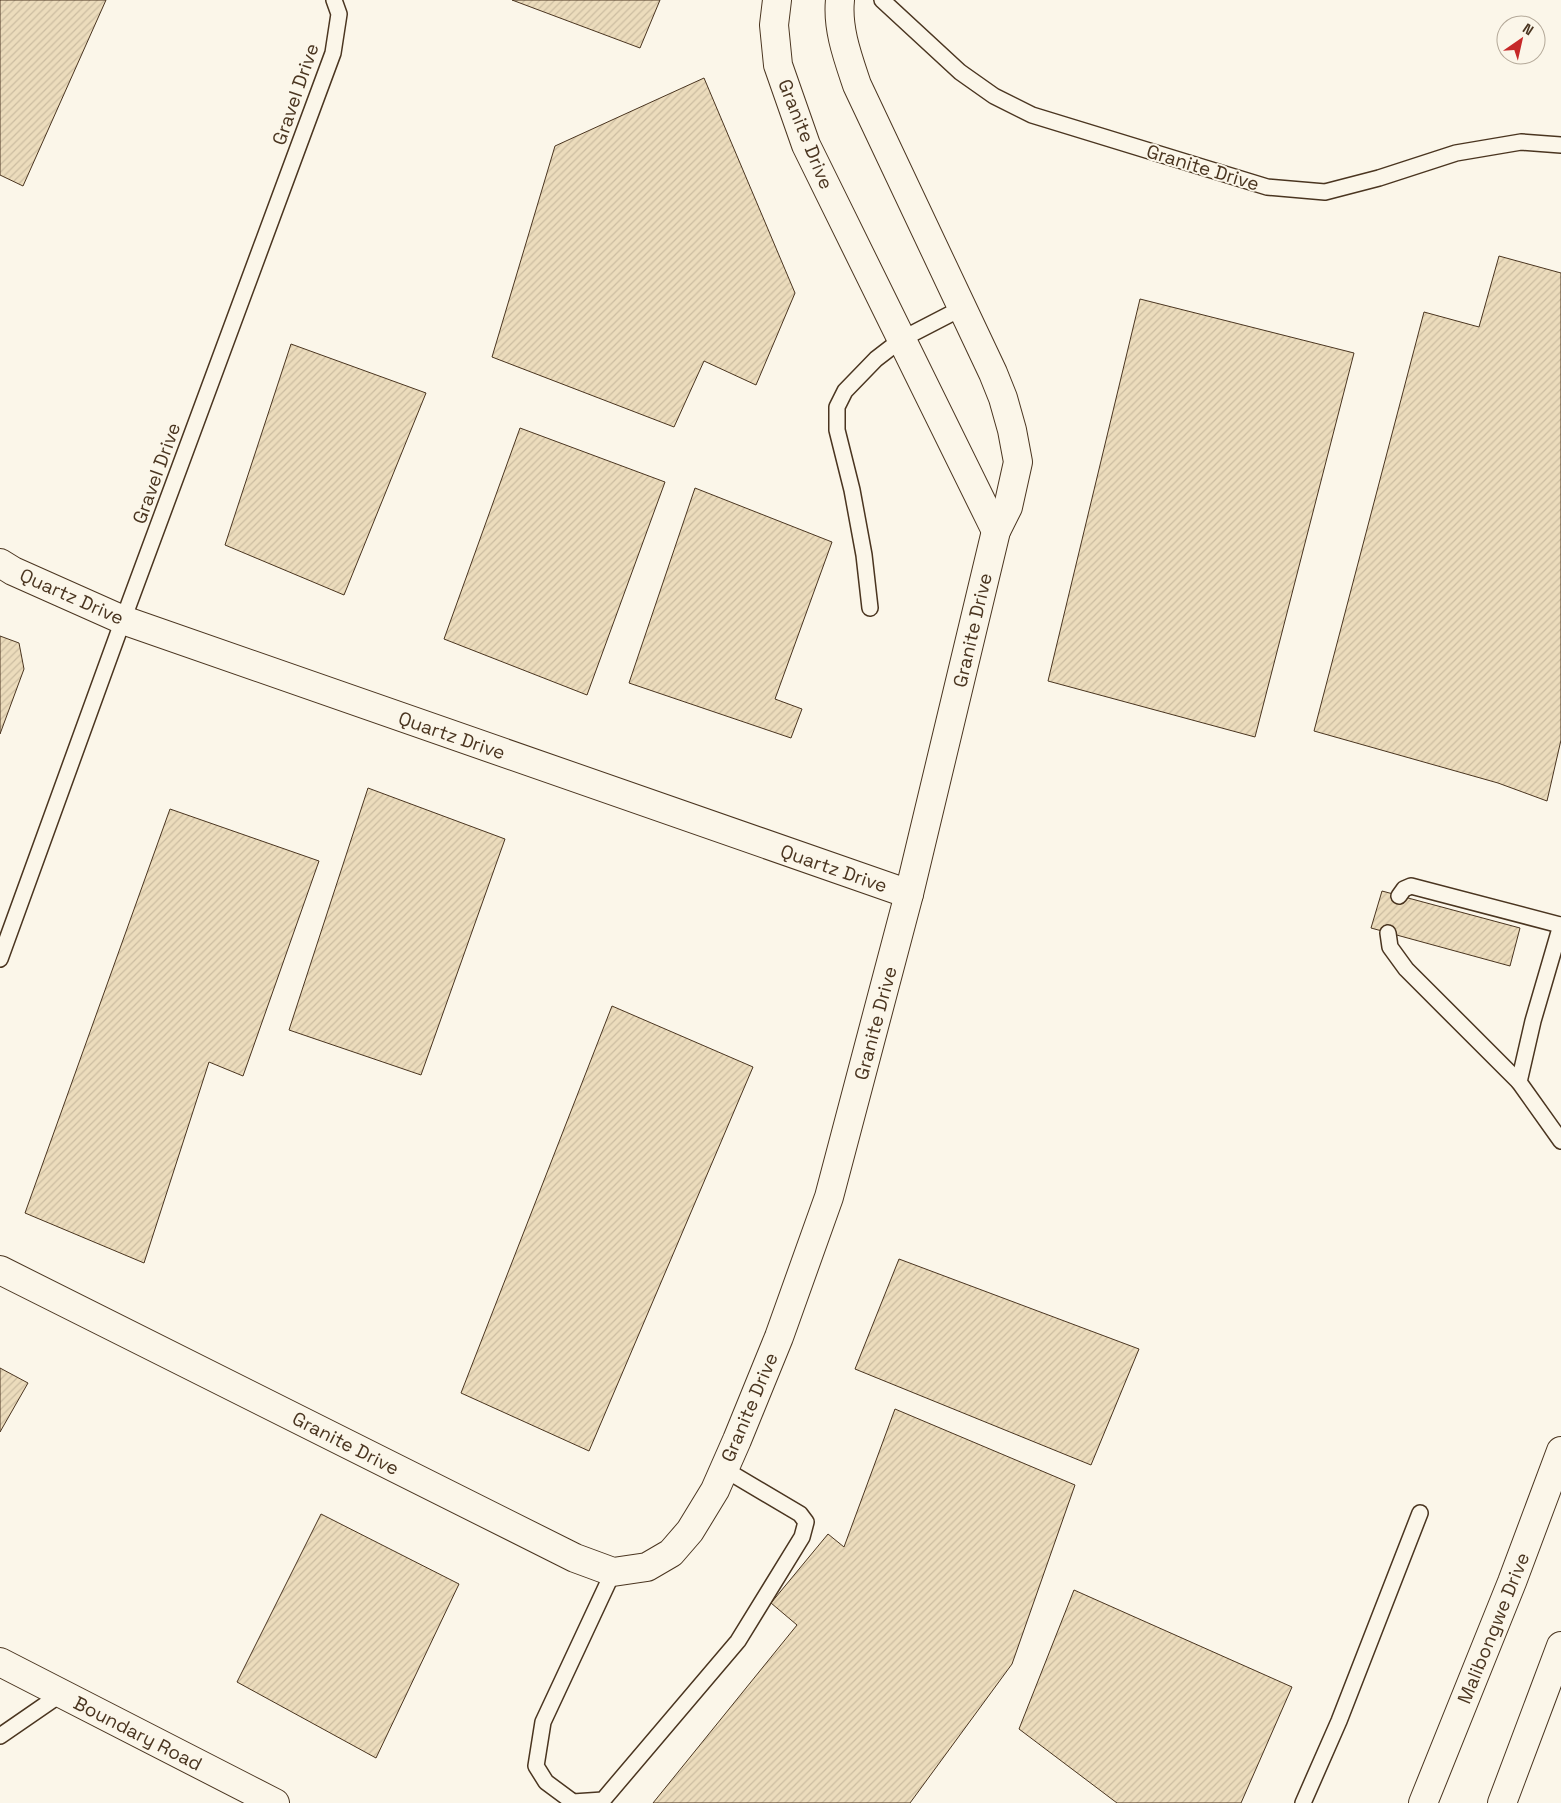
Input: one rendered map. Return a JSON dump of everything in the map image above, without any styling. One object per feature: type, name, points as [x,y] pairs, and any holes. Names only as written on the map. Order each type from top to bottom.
[{"type":"street","name":"Granite Drive","points":[[777,0],[774,25],[778,65],[806,144],[996,531]]},
{"type":"street","name":"Granite Drive","points":[[0,1270],[575,1558],[613,1572],[647,1567],[670,1553],[690,1531],[715,1490],[738,1440],[779,1337],[829,1197],[909,894],[996,531],[1008,507],[1018,462],[1003,398],[857,85],[844,47],[839,10],[840,0]]},
{"type":"street","name":"Quartz Drive","points":[[0,563],[13,571],[123,620],[909,894]]},
{"type":"street","name":"Malibongwe Drive","points":[[1423,1803],[1512,1582],[1561,1451]]},
{"type":"street","points":[[1502,1803],[1561,1646]]},
{"type":"street","name":"Boundary Road","points":[[5,1671],[61,1694],[275,1803]]},
{"type":"lane","name":"Gravel Drive","points":[[0,959],[123,620],[333,53],[338,14],[334,0]]},
{"type":"lane","name":"Granite Drive","points":[[882,0],[960,72],[994,96],[1032,115],[1267,187],[1325,192],[1379,178],[1456,153],[1521,142],[1561,145]]},
{"type":"lane","points":[[870,608],[864,555],[852,490],[837,430],[837,407],[845,391],[870,365],[902,340],[962,308]]},
{"type":"lane","points":[[1399,896],[1404,889],[1411,886],[1561,925],[1533,1021],[1519,1082]]},
{"type":"lane","points":[[1388,933],[1390,947],[1406,969],[1519,1082],[1561,1141]]},
{"type":"lane","points":[[613,1572],[543,1722],[536,1766],[546,1782],[573,1802],[603,1800],[615,1787],[738,1641],[802,1537],[806,1522],[800,1514],[724,1468]]},
{"type":"lane","points":[[1303,1803],[1339,1721],[1420,1513]]},
{"type":"lane","points":[[0,1736],[61,1694]]},
{"type":"building","points":[[0,0],[106,0],[23,186],[0,175]]},
{"type":"building","points":[[512,0],[660,0],[640,48]]},
{"type":"building","points":[[704,78],[795,293],[756,385],[704,361],[674,427],[492,357],[555,146]]},
{"type":"building","points":[[1499,256],[1561,273],[1561,740],[1547,801],[1498,783],[1314,731],[1424,312],[1479,327]]},
{"type":"building","points":[[1140,299],[1354,353],[1255,737],[1048,681]]},
{"type":"building","points":[[291,344],[426,393],[344,595],[225,545]]},
{"type":"building","points":[[520,428],[665,482],[587,695],[444,639]]},
{"type":"building","points":[[695,488],[832,542],[775,699],[802,709],[791,738],[629,683]]},
{"type":"building","points":[[0,636],[19,643],[24,669],[0,734]]},
{"type":"building","points":[[368,788],[505,839],[421,1075],[289,1030]]},
{"type":"building","points":[[170,809],[319,861],[243,1076],[209,1062],[144,1263],[25,1213]]},
{"type":"building","points":[[1382,891],[1520,928],[1510,966],[1371,928]]},
{"type":"building","points":[[612,1006],[753,1067],[589,1451],[461,1393]]},
{"type":"building","points":[[899,1259],[1139,1349],[1091,1465],[855,1369]]},
{"type":"building","points":[[0,1368],[28,1383],[0,1432]]},
{"type":"building","points":[[895,1409],[1075,1485],[1012,1664],[910,1803],[653,1803],[797,1625],[771,1603],[828,1534],[844,1547]]},
{"type":"building","points":[[321,1514],[459,1584],[376,1758],[237,1682]]},
{"type":"building","points":[[1074,1590],[1292,1687],[1241,1803],[1117,1803],[1019,1729]]}]
